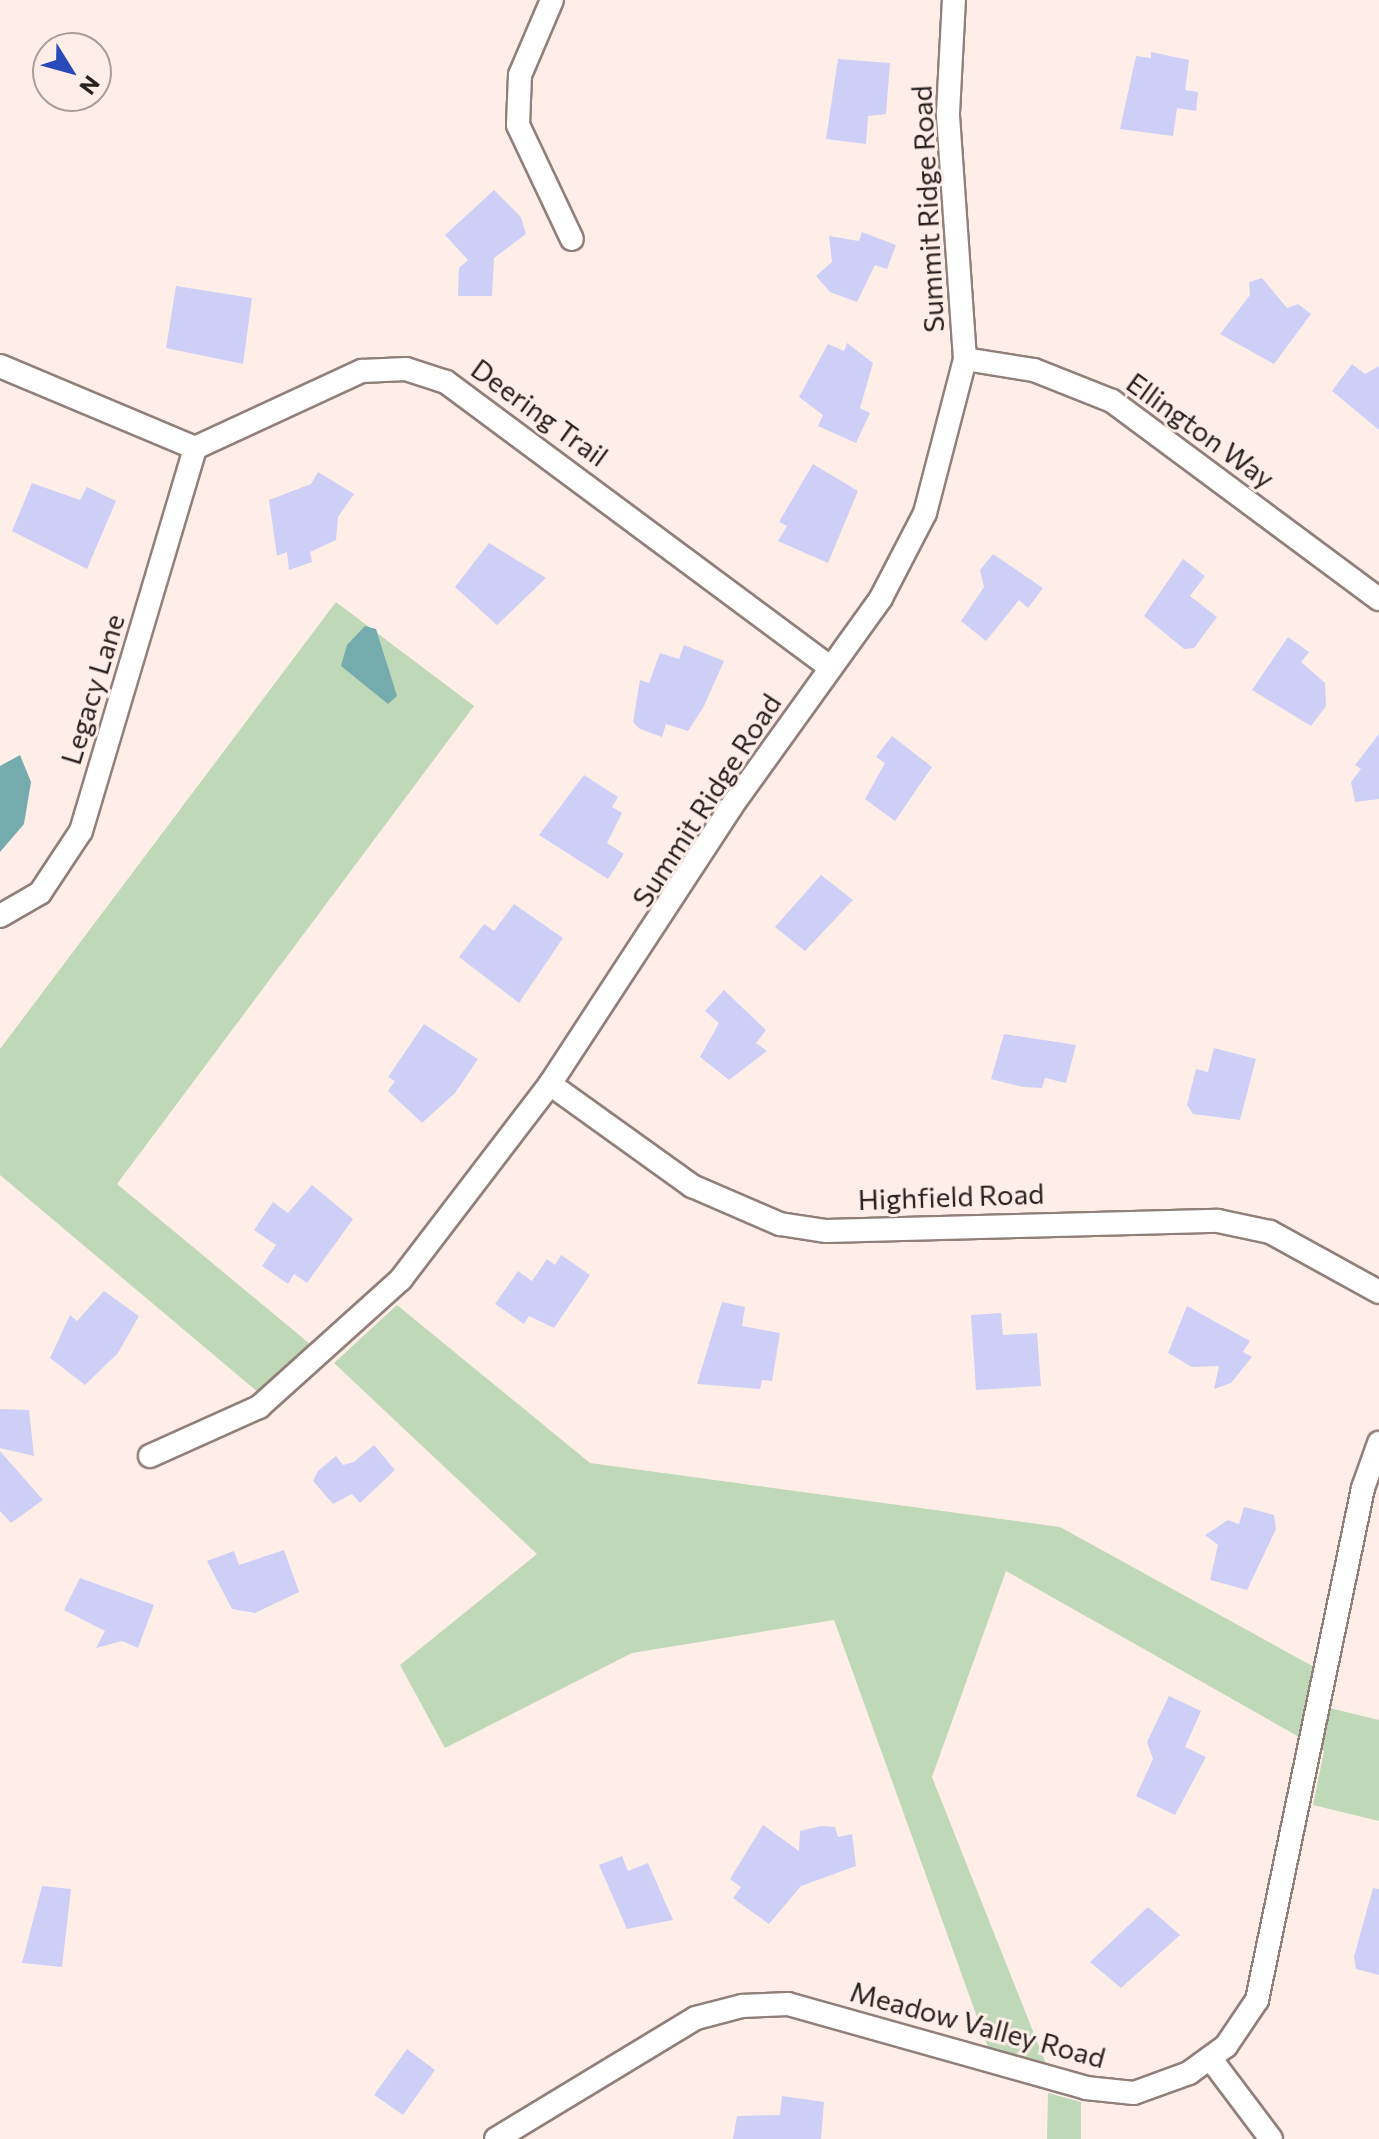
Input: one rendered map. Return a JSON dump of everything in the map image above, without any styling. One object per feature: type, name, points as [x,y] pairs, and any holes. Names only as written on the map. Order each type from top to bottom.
[{"type":"street","points":[[552,0],[520,75],[518,125],[572,239]]},
{"type":"street","name":"Summit Ridge Road","points":[[150,1456],[259,1407],[368,1315],[550,1084],[830,667],[881,598],[925,513],[965,359],[948,113],[954,0]]},
{"type":"street","name":"Ellington Way","points":[[965,359],[1034,370],[1112,401],[1379,599]]},
{"type":"street","points":[[0,366],[195,448]]},
{"type":"street","name":"Deering Trail","points":[[195,448],[362,371],[406,369],[446,382],[830,667]]},
{"type":"street","name":"Legacy Lane","points":[[0,916],[40,893],[81,831],[195,448]]},
{"type":"street","name":"Highfield Road","points":[[550,1084],[692,1186],[780,1224],[826,1231],[1218,1221],[1270,1232],[1379,1292]]},
{"type":"street","name":"Meadow Valley Road","points":[[496,2139],[696,2018],[742,2006],[788,2004],[1098,2090],[1134,2093],[1210,2058],[1257,2000],[1363,1488],[1379,1443]]},
{"type":"street","points":[[1210,2058],[1271,2139]]},
{"type":"green space","points":[[336,602],[474,706],[117,1184],[316,1349],[259,1393],[0,1175],[0,1049]]},
{"type":"green space","points":[[397,1305],[590,1463],[1060,1527],[1316,1668],[1309,1703],[1379,1720],[1379,1821],[1313,1805],[1324,1751],[1006,1571],[932,1777],[1048,2069],[990,2053],[834,1620],[632,1653],[445,1748],[400,1665],[537,1554],[334,1363]]},
{"type":"green space","points":[[1048,2093],[1081,2102],[1081,2139],[1047,2139]]},
{"type":"water","points":[[365,626],[376,629],[397,696],[388,704],[341,666],[347,645]]},
{"type":"water","points":[[20,755],[31,782],[24,824],[0,852],[0,766]]},
{"type":"building","points":[[1151,52],[1189,60],[1185,90],[1198,92],[1196,111],[1177,108],[1173,136],[1120,129],[1136,56],[1151,58]]},
{"type":"building","points":[[838,59],[890,63],[886,114],[868,116],[866,144],[826,139]]},
{"type":"building","points":[[494,190],[521,217],[526,234],[494,258],[492,296],[458,296],[459,268],[468,260],[445,235]]},
{"type":"building","points":[[862,232],[896,245],[887,269],[875,265],[857,302],[830,292],[816,276],[832,262],[829,236],[859,241]]},
{"type":"building","points":[[1262,278],[1287,308],[1298,304],[1311,314],[1274,364],[1220,334],[1250,295],[1249,282]]},
{"type":"building","points":[[176,286],[252,298],[243,364],[166,348]]},
{"type":"building","points":[[847,343],[873,363],[860,408],[870,413],[856,443],[818,426],[823,415],[799,397],[828,344],[844,351]]},
{"type":"building","points":[[1352,364],[1365,374],[1379,366],[1379,430],[1332,391]]},
{"type":"building","points":[[813,464],[858,491],[828,563],[778,541],[787,526],[779,522]]},
{"type":"building","points":[[318,472],[354,494],[338,517],[336,540],[310,552],[312,562],[289,570],[287,552],[277,556],[269,500],[311,484]]},
{"type":"building","points":[[32,483],[80,500],[87,487],[116,501],[87,569],[12,531]]},
{"type":"building","points":[[489,543],[546,578],[497,625],[455,587]]},
{"type":"building","points":[[993,554],[1043,588],[1028,608],[1019,600],[986,641],[961,621],[984,587],[980,570]]},
{"type":"building","points":[[1183,559],[1205,576],[1190,596],[1217,617],[1194,648],[1184,649],[1144,616]]},
{"type":"building","points":[[1288,637],[1309,652],[1301,662],[1325,683],[1326,706],[1311,726],[1252,690]]},
{"type":"building","points":[[684,645],[724,661],[704,706],[688,731],[666,724],[662,737],[640,729],[633,722],[640,680],[649,683],[660,653],[679,659]]},
{"type":"building","points":[[1379,734],[1379,799],[1355,802],[1351,782],[1361,769],[1355,765]]},
{"type":"building","points":[[892,736],[932,767],[895,821],[865,799],[885,763],[876,757]]},
{"type":"building","points":[[584,775],[618,797],[612,807],[622,813],[607,843],[624,854],[608,879],[539,835]]},
{"type":"building","points":[[821,875],[853,900],[805,951],[775,927]]},
{"type":"building","points":[[514,904],[563,938],[519,1003],[459,957],[484,924],[494,931]]},
{"type":"building","points":[[724,990],[766,1030],[756,1043],[767,1051],[729,1080],[700,1057],[719,1023],[705,1011]]},
{"type":"building","points":[[424,1024],[478,1059],[455,1093],[422,1123],[388,1091],[395,1081],[388,1077]]},
{"type":"building","points":[[1004,1034],[1076,1045],[1066,1083],[1045,1078],[1042,1088],[1023,1087],[991,1079]]},
{"type":"building","points":[[1214,1048],[1256,1059],[1240,1120],[1193,1114],[1187,1105],[1196,1069],[1208,1072]]},
{"type":"building","points":[[312,1185],[353,1219],[307,1283],[294,1274],[288,1284],[262,1266],[276,1245],[254,1230],[273,1202],[288,1213]]},
{"type":"building","points":[[561,1255],[590,1275],[554,1328],[529,1316],[524,1324],[495,1304],[518,1271],[532,1281],[547,1259],[555,1265]]},
{"type":"building","points":[[104,1291],[139,1316],[118,1353],[85,1385],[50,1358],[70,1315],[77,1321]]},
{"type":"building","points":[[722,1302],[745,1307],[742,1326],[780,1333],[772,1381],[762,1380],[760,1389],[697,1384]]},
{"type":"building","points":[[1187,1306],[1250,1341],[1243,1352],[1252,1357],[1231,1383],[1214,1389],[1219,1366],[1192,1367],[1168,1353]]},
{"type":"building","points":[[1001,1313],[1003,1335],[1037,1333],[1041,1386],[976,1390],[971,1315]]},
{"type":"building","points":[[0,1409],[29,1410],[34,1456],[0,1448]]},
{"type":"building","points":[[374,1445],[395,1470],[360,1503],[352,1494],[333,1504],[313,1481],[318,1471],[336,1456],[343,1465],[354,1462]]},
{"type":"building","points":[[0,1451],[43,1500],[11,1523],[0,1511]]},
{"type":"building","points":[[1244,1507],[1274,1515],[1276,1529],[1247,1590],[1210,1580],[1218,1545],[1205,1535],[1228,1520],[1239,1524]]},
{"type":"building","points":[[284,1550],[299,1592],[255,1613],[232,1609],[207,1561],[234,1551],[239,1565]]},
{"type":"building","points":[[80,1578],[154,1605],[138,1648],[122,1641],[96,1648],[105,1631],[64,1610]]},
{"type":"building","points":[[1169,1696],[1201,1711],[1185,1747],[1206,1757],[1175,1815],[1136,1796],[1153,1759],[1147,1742]]},
{"type":"building","points":[[763,1825],[799,1851],[800,1831],[821,1826],[835,1827],[838,1837],[852,1834],[856,1866],[801,1886],[769,1924],[733,1898],[741,1887],[730,1879]]},
{"type":"building","points":[[622,1856],[628,1871],[648,1863],[673,1920],[627,1929],[599,1865]]},
{"type":"building","points":[[42,1886],[71,1889],[62,1967],[22,1963]]},
{"type":"building","points":[[1373,1888],[1379,1889],[1379,1975],[1356,1969],[1354,1957]]},
{"type":"building","points":[[1148,1907],[1180,1935],[1121,1988],[1090,1962]]},
{"type":"building","points":[[407,2049],[435,2070],[403,2115],[374,2095]]},
{"type":"building","points":[[782,2096],[824,2102],[821,2139],[733,2139],[737,2116],[780,2115]]}]
